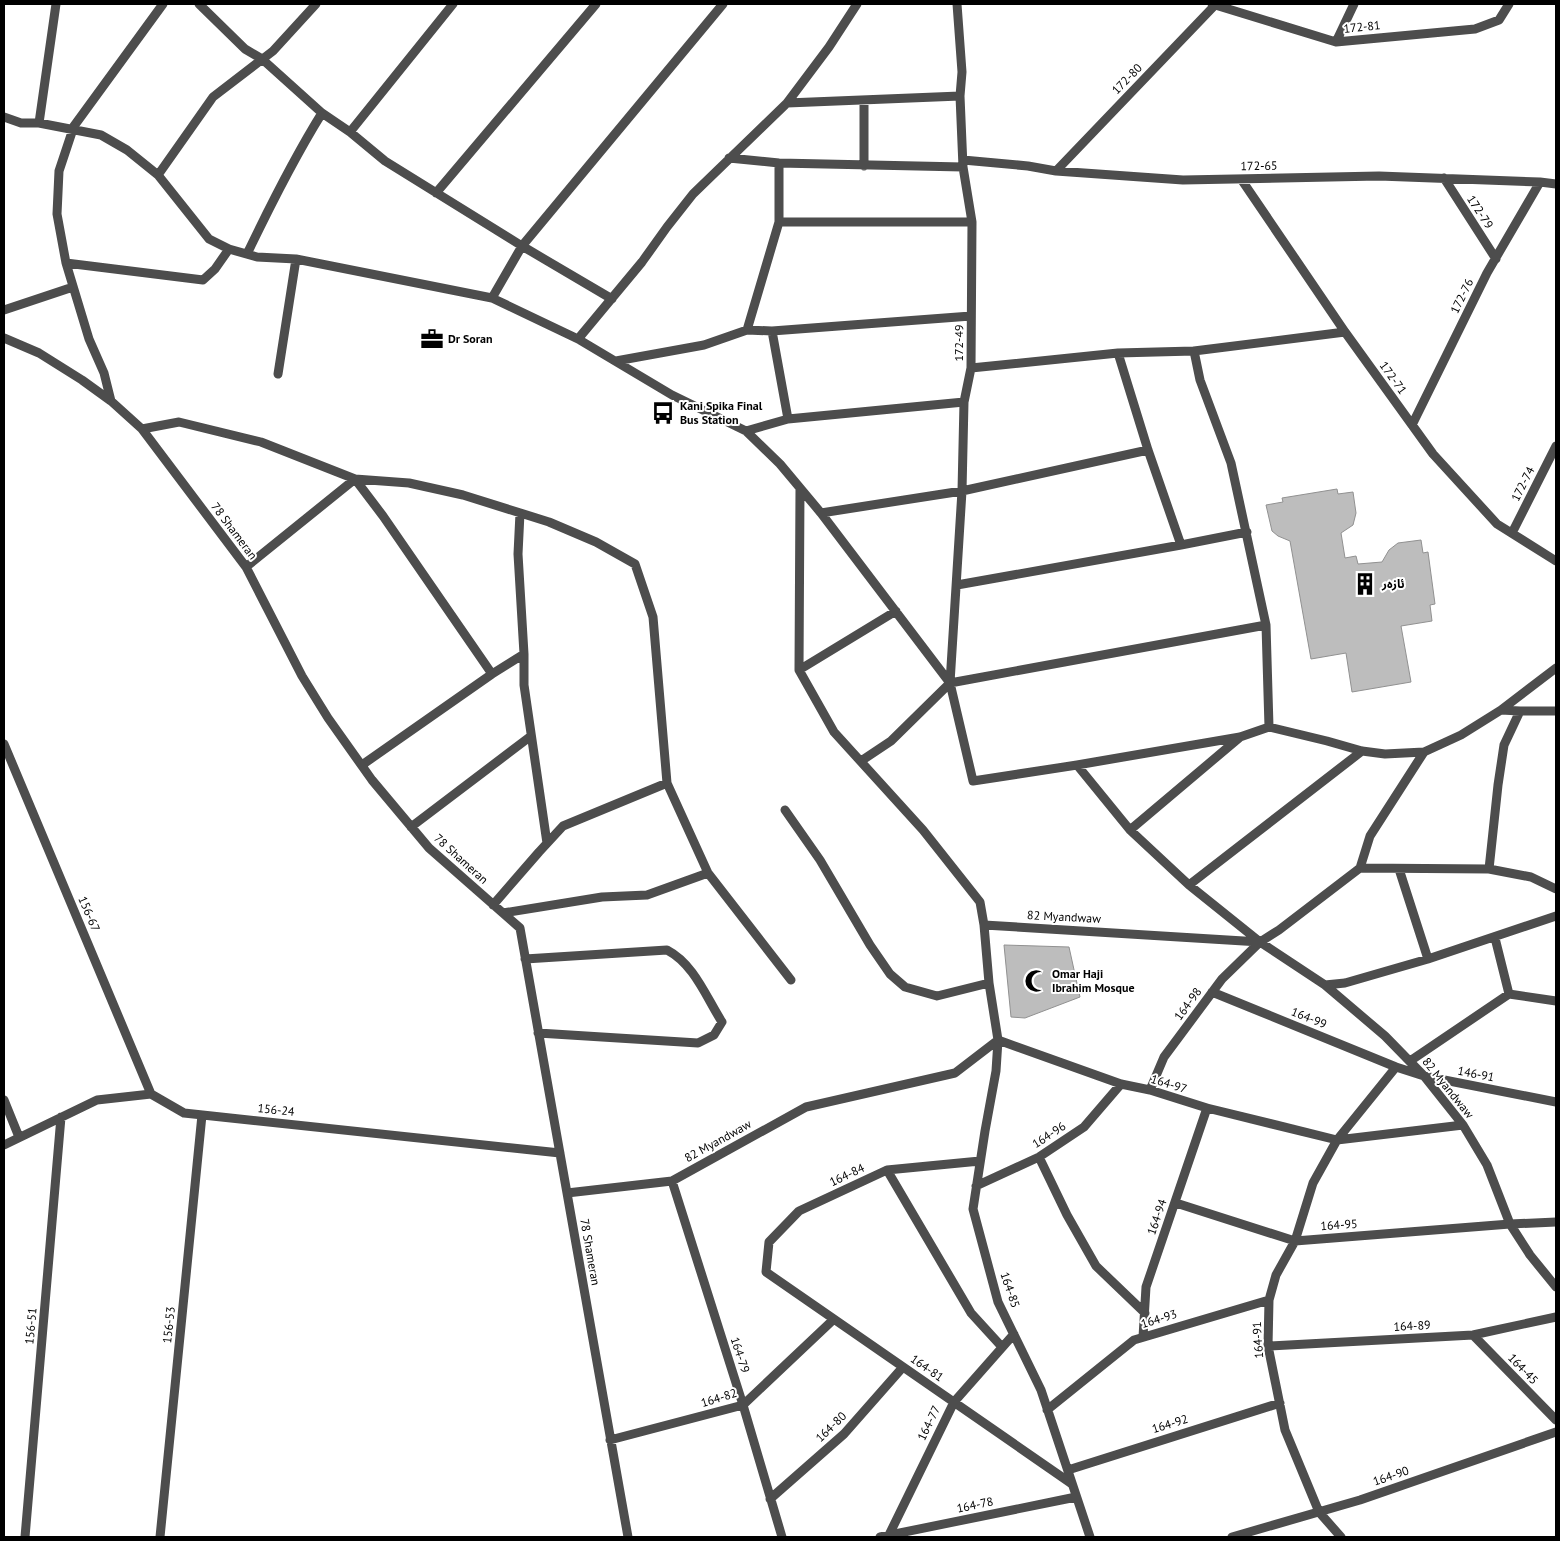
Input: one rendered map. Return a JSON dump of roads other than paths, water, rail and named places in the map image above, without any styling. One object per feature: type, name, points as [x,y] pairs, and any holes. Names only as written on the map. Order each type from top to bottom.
[{"type":"street","points":[[39,123],[56,4]]},
{"type":"street","points":[[111,401],[104,373],[89,339],[66,263],[57,214],[59,171],[74,126],[163,4]]},
{"type":"street","points":[[199,4],[245,49],[262,59],[322,113],[350,132],[385,161],[612,299]]},
{"type":"street","points":[[158,175],[213,97],[273,50],[316,4]]},
{"type":"street","points":[[350,132],[453,4]]},
{"type":"street","points":[[436,193],[596,4]]},
{"type":"street","points":[[492,298],[522,246],[723,4]]},
{"type":"street","points":[[578,339],[642,262],[693,194],[787,103],[829,47],[856,4]]},
{"type":"street","name":"172-49","points":[[950,683],[962,492],[964,402],[971,368],[972,222],[963,164],[960,96],[962,72],[957,4]]},
{"type":"street","name":"172-81","points":[[1215,4],[1336,42],[1475,29],[1499,20],[1509,4]]},
{"type":"street","name":"172-80","points":[[1056,171],[1215,4]]},
{"type":"street","points":[[1336,42],[1354,4]]},
{"type":"street","points":[[787,103],[960,96]]},
{"type":"street","points":[[864,100],[864,166]]},
{"type":"street","points":[[247,254],[302,145],[322,113]]},
{"type":"street","points":[[4,117],[21,123],[39,123],[101,135],[127,150],[158,175],[209,238],[229,248],[257,257],[296,259],[492,298],[578,339],[672,395],[746,431],[780,464],[821,513],[950,683],[972,781],[1077,765],[1240,736],[1269,727],[1362,751],[1385,754],[1424,752],[1461,735],[1501,710],[1556,668]]},
{"type":"street","name":"172-65","points":[[729,158],[779,163],[864,166],[963,164],[1028,166],[1056,171],[1183,180],[1379,176],[1556,184]]},
{"type":"street","points":[[747,330],[779,222],[779,163]]},
{"type":"street","name":"172-79","points":[[1444,178],[1496,259]]},
{"type":"street","name":"172-71","points":[[1241,179],[1345,332],[1433,454],[1497,524],[1556,561]]},
{"type":"street","name":"172-76","points":[[1412,425],[1496,259],[1540,182]]},
{"type":"street","points":[[779,222],[972,222]]},
{"type":"street","points":[[66,263],[203,280],[215,269],[229,248]]},
{"type":"street","points":[[278,374],[296,259]]},
{"type":"street","points":[[4,310],[73,287]]},
{"type":"street","points":[[616,362],[704,345],[747,330],[772,330],[971,316]]},
{"type":"street","points":[[772,330],[788,419]]},
{"type":"street","points":[[971,368],[1118,353],[1194,351],[1345,332]]},
{"type":"street","name":"78 Shameran","points":[[4,338],[39,353],[82,380],[111,401],[142,429],[246,567],[302,676],[328,718],[372,780],[429,848],[520,928],[628,1537]]},
{"type":"street","points":[[1194,351],[1200,380],[1231,463],[1266,625],[1269,727]]},
{"type":"street","points":[[1118,353],[1148,450],[1181,545]]},
{"type":"street","points":[[746,431],[788,419],[964,402]]},
{"type":"street","points":[[142,429],[179,422],[261,442],[355,479],[409,483],[463,495],[549,522],[596,542],[635,564],[653,617],[668,783],[708,873],[790,980]]},
{"type":"street","name":"172-74","points":[[1512,533],[1556,446]]},
{"type":"street","points":[[821,513],[962,492],[1148,450]]},
{"type":"street","points":[[246,567],[355,479]]},
{"type":"street","points":[[355,479],[383,516],[492,674]]},
{"type":"street","points":[[800,488],[799,670],[834,732],[924,830],[980,902],[984,925],[988,983],[998,1040]]},
{"type":"street","points":[[520,513],[518,554],[524,685],[547,843]]},
{"type":"street","points":[[957,584],[1247,532]]},
{"type":"street","points":[[799,670],[896,611]]},
{"type":"street","points":[[861,761],[891,741],[950,683],[1266,625]]},
{"type":"street","points":[[362,765],[492,674],[524,654]]},
{"type":"street","points":[[1501,710],[1556,711]]},
{"type":"street","points":[[1489,869],[1504,745],[1520,711]]},
{"type":"street","points":[[411,827],[531,736]]},
{"type":"street","points":[[1130,830],[1240,736]]},
{"type":"street","name":"156-67","points":[[4,744],[151,1094]]},
{"type":"street","points":[[1189,885],[1362,751]]},
{"type":"street","points":[[1424,752],[1370,836],[1360,868],[1489,869],[1531,877],[1556,889]]},
{"type":"street","points":[[1077,765],[1130,830],[1189,885],[1260,942]]},
{"type":"street","points":[[494,905],[564,826],[668,783]]},
{"type":"street","points":[[785,810],[820,860],[870,945],[890,974],[905,987],[937,996],[988,983]]},
{"type":"street","name":"164-98","points":[[1150,1090],[1164,1057],[1222,979],[1260,942],[1279,930],[1360,868]]},
{"type":"street","points":[[1399,869],[1428,959]]},
{"type":"street","points":[[503,913],[602,897],[647,895],[708,873]]},
{"type":"street","points":[[1325,985],[1345,983],[1428,959],[1556,916]]},
{"type":"street","name":"82 Myandwaw","points":[[984,925],[1260,942],[1325,985],[1385,1036],[1424,1076],[1463,1125],[1487,1165],[1510,1224],[1530,1255],[1556,1287]]},
{"type":"street","points":[[1495,938],[1509,994]]},
{"type":"street","points":[[525,958],[667,950],[677,955],[687,965],[722,1022],[714,1035],[698,1043],[538,1033]]},
{"type":"street","name":"164-99","points":[[1212,992],[1396,1067]]},
{"type":"street","points":[[1410,1061],[1509,994],[1556,1001]]},
{"type":"street","name":"82 Myandwaw","points":[[567,1193],[672,1181],[806,1107],[955,1073],[998,1040]]},
{"type":"street","name":"164-97","points":[[998,1040],[1121,1084],[1150,1090],[1207,1108],[1337,1140]]},
{"type":"street","name":"164-85","points":[[998,1040],[996,1071],[973,1209],[998,1302],[1041,1390],[1090,1537]]},
{"type":"street","points":[[1337,1140],[1396,1067]]},
{"type":"street","name":"146-91","points":[[1396,1067],[1424,1076],[1556,1102]]},
{"type":"street","name":"164-96","points":[[976,1186],[1039,1157],[1084,1127],[1121,1084]]},
{"type":"street","points":[[4,1145],[97,1100],[151,1094]]},
{"type":"street","name":"156-24","points":[[151,1094],[184,1113],[560,1153]]},
{"type":"street","points":[[4,1100],[19,1137]]},
{"type":"street","name":"164-94","points":[[1143,1337],[1146,1286],[1207,1108]]},
{"type":"street","name":"156-53","points":[[160,1537],[202,1115]]},
{"type":"street","name":"156-51","points":[[25,1537],[62,1117]]},
{"type":"street","points":[[1337,1140],[1463,1125]]},
{"type":"street","name":"164-91","points":[[1337,1140],[1313,1183],[1295,1241],[1276,1275],[1268,1300],[1268,1346],[1286,1430],[1319,1512],[1341,1537]]},
{"type":"street","name":"164-93","points":[[1039,1157],[1067,1215],[1096,1266],[1145,1313]]},
{"type":"street","name":"164-84","points":[[766,1272],[769,1242],[799,1211],[887,1170],[980,1161]]},
{"type":"street","points":[[887,1170],[971,1313],[1002,1348]]},
{"type":"street","name":"164-79","points":[[672,1181],[782,1537]]},
{"type":"street","name":"164-95","points":[[1176,1203],[1295,1241],[1556,1222]]},
{"type":"street","name":"164-81","points":[[766,1272],[1073,1484]]},
{"type":"street","name":"164-93","points":[[1047,1410],[1134,1340],[1268,1300]]},
{"type":"street","name":"164-89","points":[[1268,1346],[1473,1335],[1556,1317]]},
{"type":"street","name":"164-82","points":[[610,1440],[743,1406],[834,1319]]},
{"type":"street","name":"164-77","points":[[885,1537],[954,1402],[1014,1334]]},
{"type":"street","name":"164-45","points":[[1473,1335],[1556,1420]]},
{"type":"street","name":"164-80","points":[[770,1499],[844,1434],[903,1367]]},
{"type":"street","name":"164-92","points":[[1068,1470],[1280,1403]]},
{"type":"street","name":"164-90","points":[[1232,1537],[1360,1500],[1556,1432]]},
{"type":"street","name":"164-78","points":[[885,1537],[1076,1497]]},
{"type":"place","name":"Dr Soran","points":[[432,339]]},
{"type":"place","name":"Kani Spika Final Bus Station","points":[[663,413]]},
{"type":"place","name":"ئازەر","points":[[1365,584]]},
{"type":"place","name":"Omar Haji Ibrahim Mosque","points":[[1036,981]]}]
